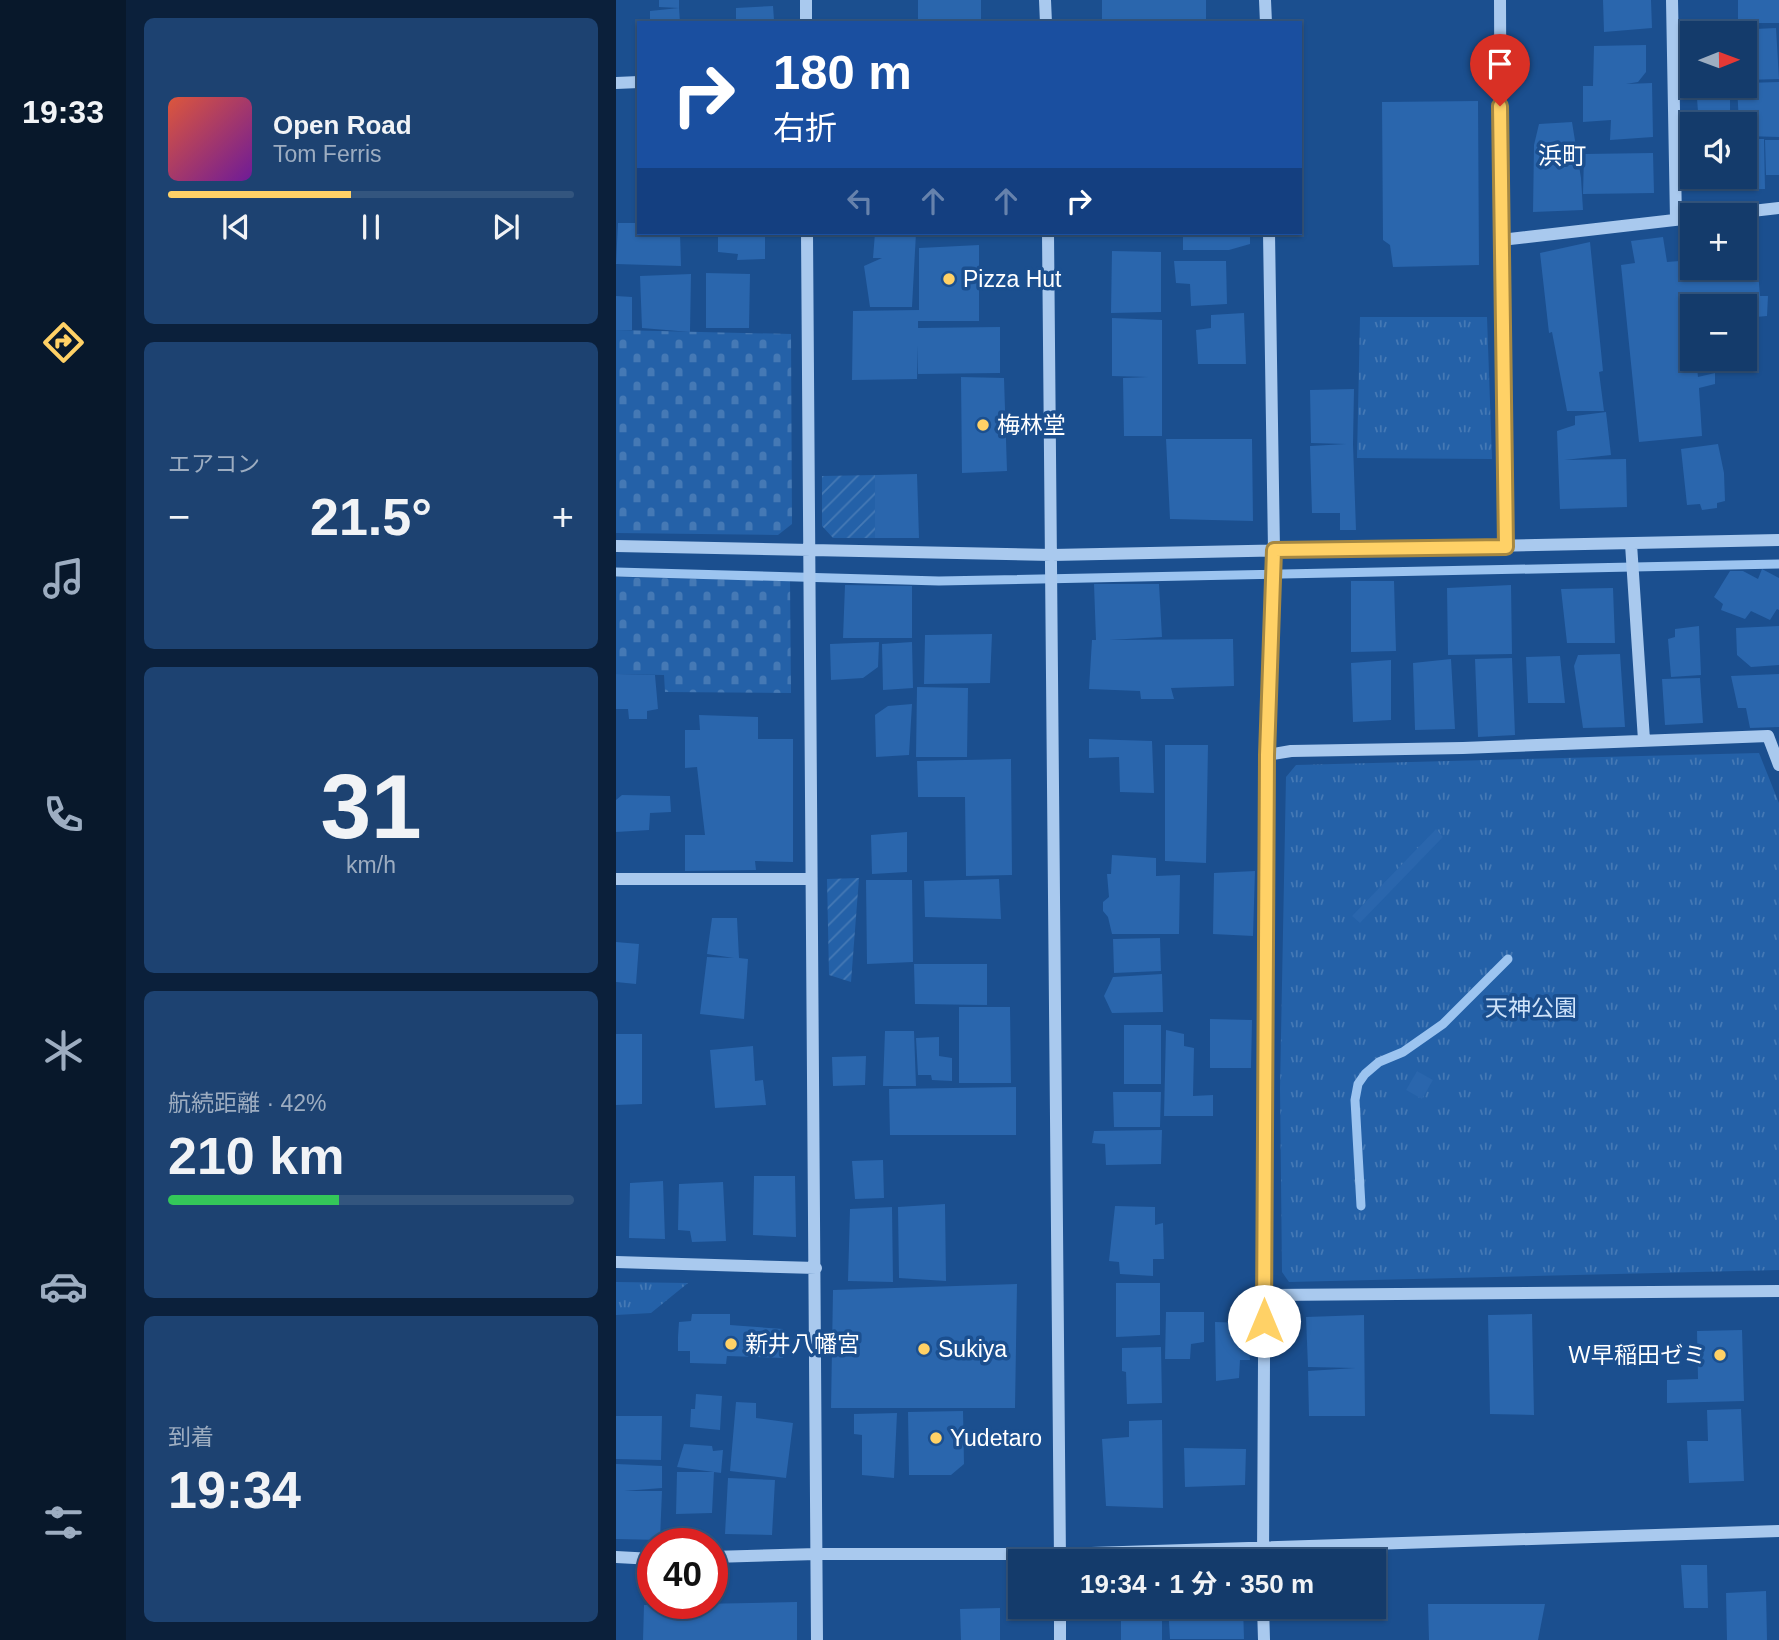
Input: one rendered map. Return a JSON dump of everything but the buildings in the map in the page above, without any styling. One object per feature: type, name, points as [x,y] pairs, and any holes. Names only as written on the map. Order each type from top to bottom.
[{"type":"street","points":[[806,0],[806,21]]},
{"type":"street","points":[[1045,0],[1045,21]]},
{"type":"street","points":[[1265,0],[1266,21]]},
{"type":"street","points":[[1500,0],[1500,240],[1506,547]]},
{"type":"street","points":[[1672,0],[1676,220]]},
{"type":"street","points":[[616,83],[637,82]]},
{"type":"street","points":[[1757,210],[1779,208]]},
{"type":"street","points":[[1500,240],[1680,220]]},
{"type":"street","points":[[807,235],[817,1640]]},
{"type":"street","points":[[1048,235],[1060,1549]]},
{"type":"street","points":[[1262,1549],[1267,755],[1274,550],[1269,235]]},
{"type":"street","points":[[616,546],[1052,555],[1779,540]]},
{"type":"street","points":[[1632,544],[1644,740]]},
{"type":"street","points":[[1267,755],[1291,751],[1463,748],[1768,736],[1779,765]]},
{"type":"street","points":[[616,879],[811,879]]},
{"type":"street","points":[[616,1262],[816,1268]]},
{"type":"street","points":[[1264,1295],[1779,1291]]},
{"type":"street","points":[[1386,1549],[1779,1531]]},
{"type":"street","points":[[728,1557],[817,1554],[1008,1556]]},
{"type":"street","points":[[616,1558],[637,1559]]},
{"type":"street","points":[[1060,1619],[1060,1640]]},
{"type":"street","points":[[1263,1619],[1264,1640]]},
{"type":"green space","points":[[1360,317],[1487,317],[1492,459],[1357,458]]},
{"type":"green space","points":[[616,330],[791,334],[792,524],[778,535],[616,533]]},
{"type":"green space","points":[[875,475],[875,538],[833,538],[822,526],[822,476]]},
{"type":"green space","points":[[616,577],[790,581],[791,693],[665,692],[664,675],[616,674]]},
{"type":"green space","name":"天神公園","points":[[1759,753],[1779,803],[1779,1270],[1289,1282],[1282,1272],[1280,1088],[1286,777],[1296,765]]},
{"type":"green space","points":[[859,878],[851,982],[829,975],[827,879]]},
{"type":"green space","points":[[616,1282],[688,1283],[651,1313],[616,1315]]},
{"type":"waterway","points":[[616,572],[939,581],[1779,564]]},
{"type":"waterway","points":[[1361,1206],[1355,1100],[1358,1084],[1379,1062],[1403,1052],[1443,1024],[1508,959]]},
{"type":"place","name":"Pizza Hut","points":[[949,279]]},
{"type":"place","name":"梅林堂","points":[[983,425]]},
{"type":"place","name":"新井八幡宮","points":[[731,1344]]},
{"type":"place","name":"Sukiya","points":[[924,1349]]},
{"type":"place","name":"Ｗ早稲田ゼミ","points":[[1720,1355]]},
{"type":"place","name":"Yudetaro","points":[[936,1438]]},
{"type":"district","name":"浜町","points":[[1562,156]]},
{"type":"route","points":[[1264,1321],[1267,755],[1274,550],[1506,547],[1500,106]]}]
